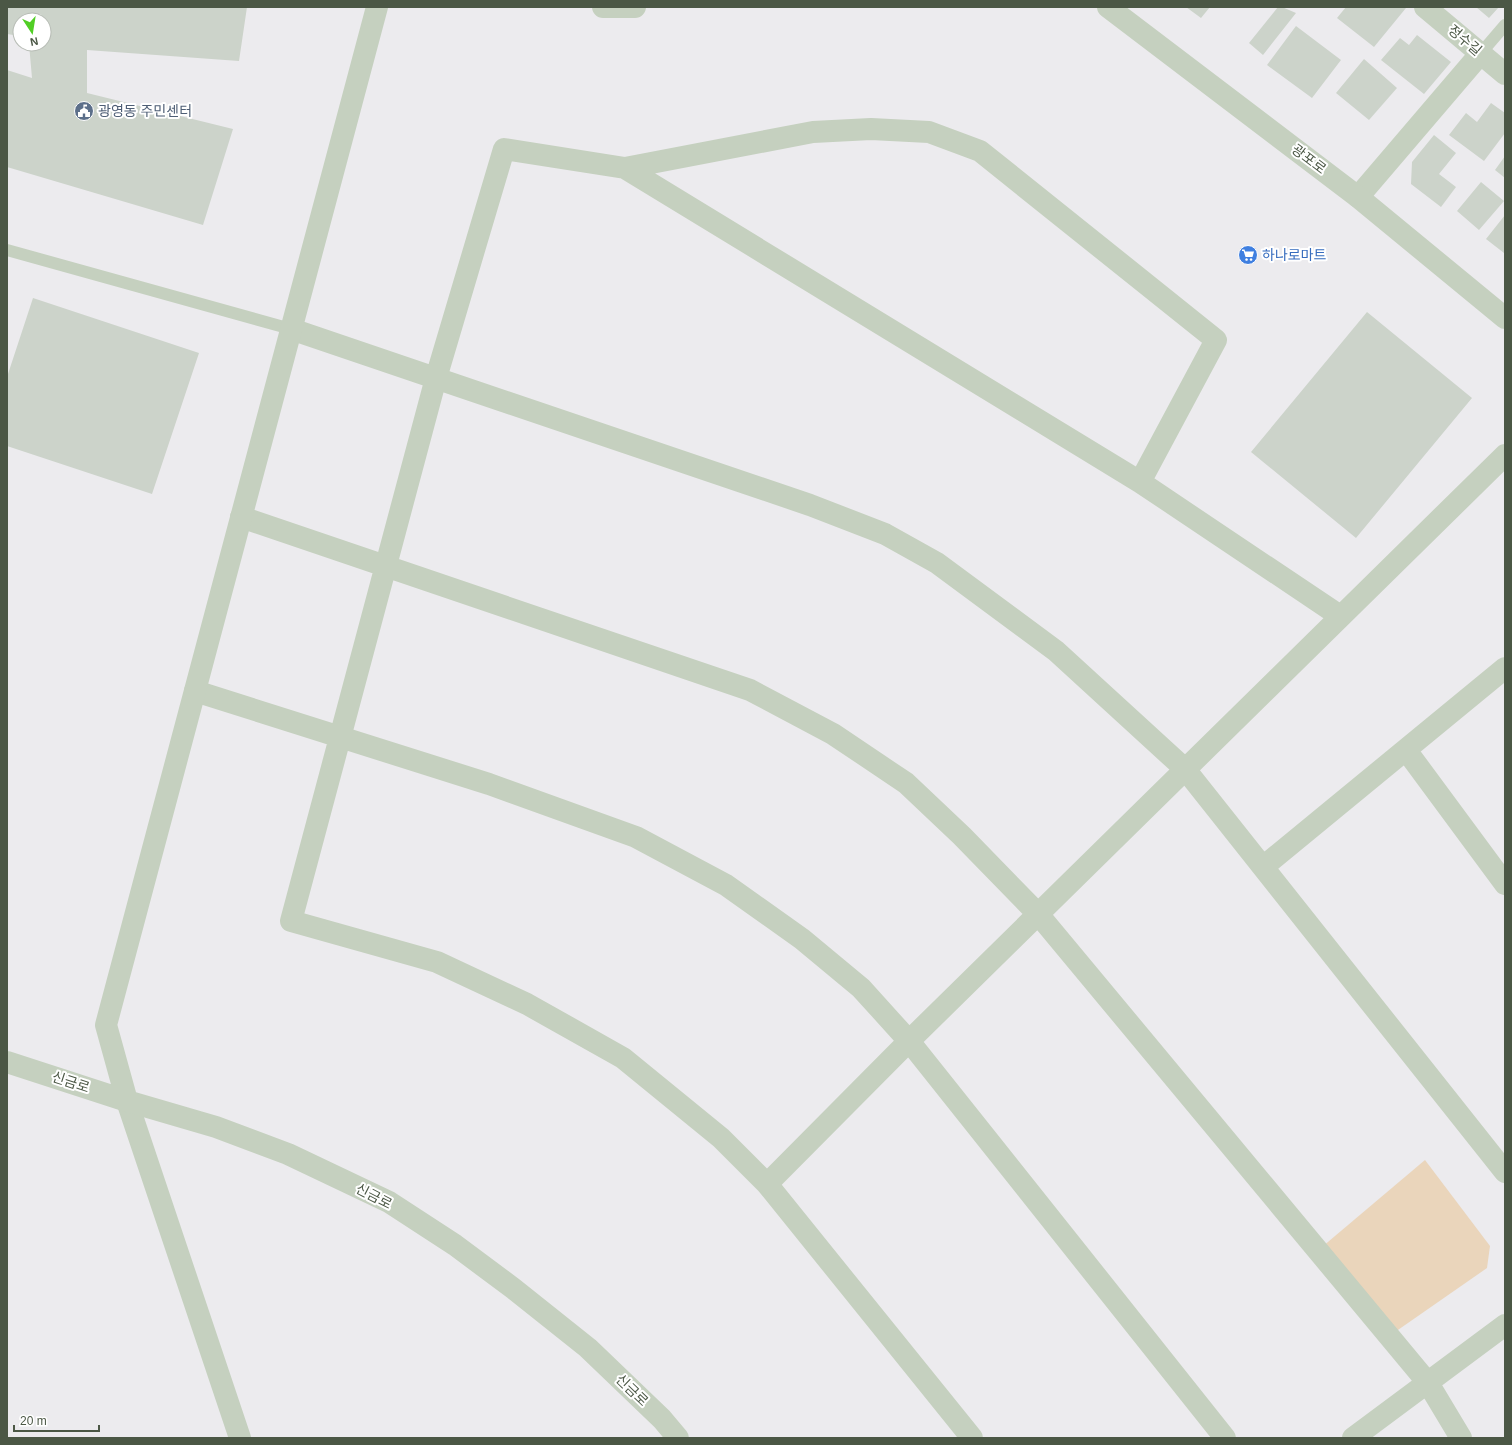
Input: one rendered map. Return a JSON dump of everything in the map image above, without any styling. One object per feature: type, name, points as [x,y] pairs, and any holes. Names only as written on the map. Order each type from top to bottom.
[{"type":"street","points":[[240,1438],[128,1101],[106,1025],[377,7]]},
{"type":"street","points":[[603,7],[635,7]]},
{"type":"street","name":"광포로","points":[[1108,7],[1358,197],[1505,318]]},
{"type":"street","name":"정수길","points":[[1425,7],[1481,52],[1505,74]]},
{"type":"street","points":[[1358,197],[1481,52]]},
{"type":"street","points":[[972,1438],[767,1184],[721,1138],[623,1058],[534,1008],[437,962],[291,921],[436,378],[504,149],[625,168],[813,132],[871,129],[929,132],[980,151],[1216,340],[1140,482]]},
{"type":"street","points":[[625,168],[1140,482],[1340,616]]},
{"type":"street","points":[[291,329],[810,504],[885,534],[937,563],[1056,651],[1185,770],[1505,1172]]},
{"type":"street","points":[[767,1184],[909,1040],[1505,455]]},
{"type":"street","points":[[241,517],[750,690],[833,734],[906,783],[962,836],[1038,914],[1428,1382],[1461,1438]]},
{"type":"street","points":[[1263,867],[1505,668]]},
{"type":"street","points":[[195,691],[489,784],[636,837],[726,885],[802,938],[861,988],[909,1040],[1225,1438]]},
{"type":"street","points":[[1406,750],[1505,884]]},
{"type":"street","name":"신금로","points":[[7,1062],[128,1101],[216,1127],[288,1154],[389,1202],[467,1253],[588,1348],[662,1419],[678,1438]]},
{"type":"street","points":[[1353,1438],[1505,1325]]},
{"type":"lane","points":[[1481,52],[1505,25]]},
{"type":"lane","points":[[7,250],[291,329]]},
{"type":"shaded area","points":[[1425,1160],[1490,1246],[1487,1268],[1395,1332],[1322,1247]]},
{"type":"building","name":"광영동 주민센터","points":[[7,7],[247,7],[239,61],[87,50],[87,93],[233,129],[203,225],[7,167],[7,70],[32,78],[30,52],[52,52],[52,12],[12,12],[12,35],[7,34]]},
{"type":"building","points":[[1186,7],[1210,7],[1201,18]]},
{"type":"building","points":[[1278,7],[1282,7],[1296,13],[1263,55],[1249,43]]},
{"type":"building","points":[[1346,7],[1406,8],[1374,47],[1337,18]]},
{"type":"building","points":[[1476,7],[1499,7],[1489,18]]},
{"type":"building","points":[[1296,26],[1341,60],[1312,98],[1267,65]]},
{"type":"building","points":[[1417,35],[1451,62],[1424,94],[1381,60],[1400,38],[1409,45]]},
{"type":"building","points":[[1364,59],[1397,88],[1369,120],[1336,93]]},
{"type":"building","points":[[1491,103],[1505,113],[1505,133],[1484,161],[1449,135],[1466,113],[1477,122]]},
{"type":"building","points":[[1434,135],[1456,153],[1439,174],[1456,187],[1441,207],[1411,184],[1412,162]]},
{"type":"building","points":[[1505,156],[1505,178],[1495,170]]},
{"type":"building","points":[[1481,182],[1504,201],[1479,230],[1457,211]]},
{"type":"building","points":[[1505,215],[1505,251],[1504,253],[1486,239]]},
{"type":"building","points":[[33,298],[199,353],[152,494],[7,446],[7,377]]},
{"type":"building","points":[[1367,312],[1472,398],[1356,538],[1251,452]]},
{"type":"place","name":"광영동 주민센터","points":[[84,111]]},
{"type":"place","name":"하나로마트","points":[[1248,255]]}]
